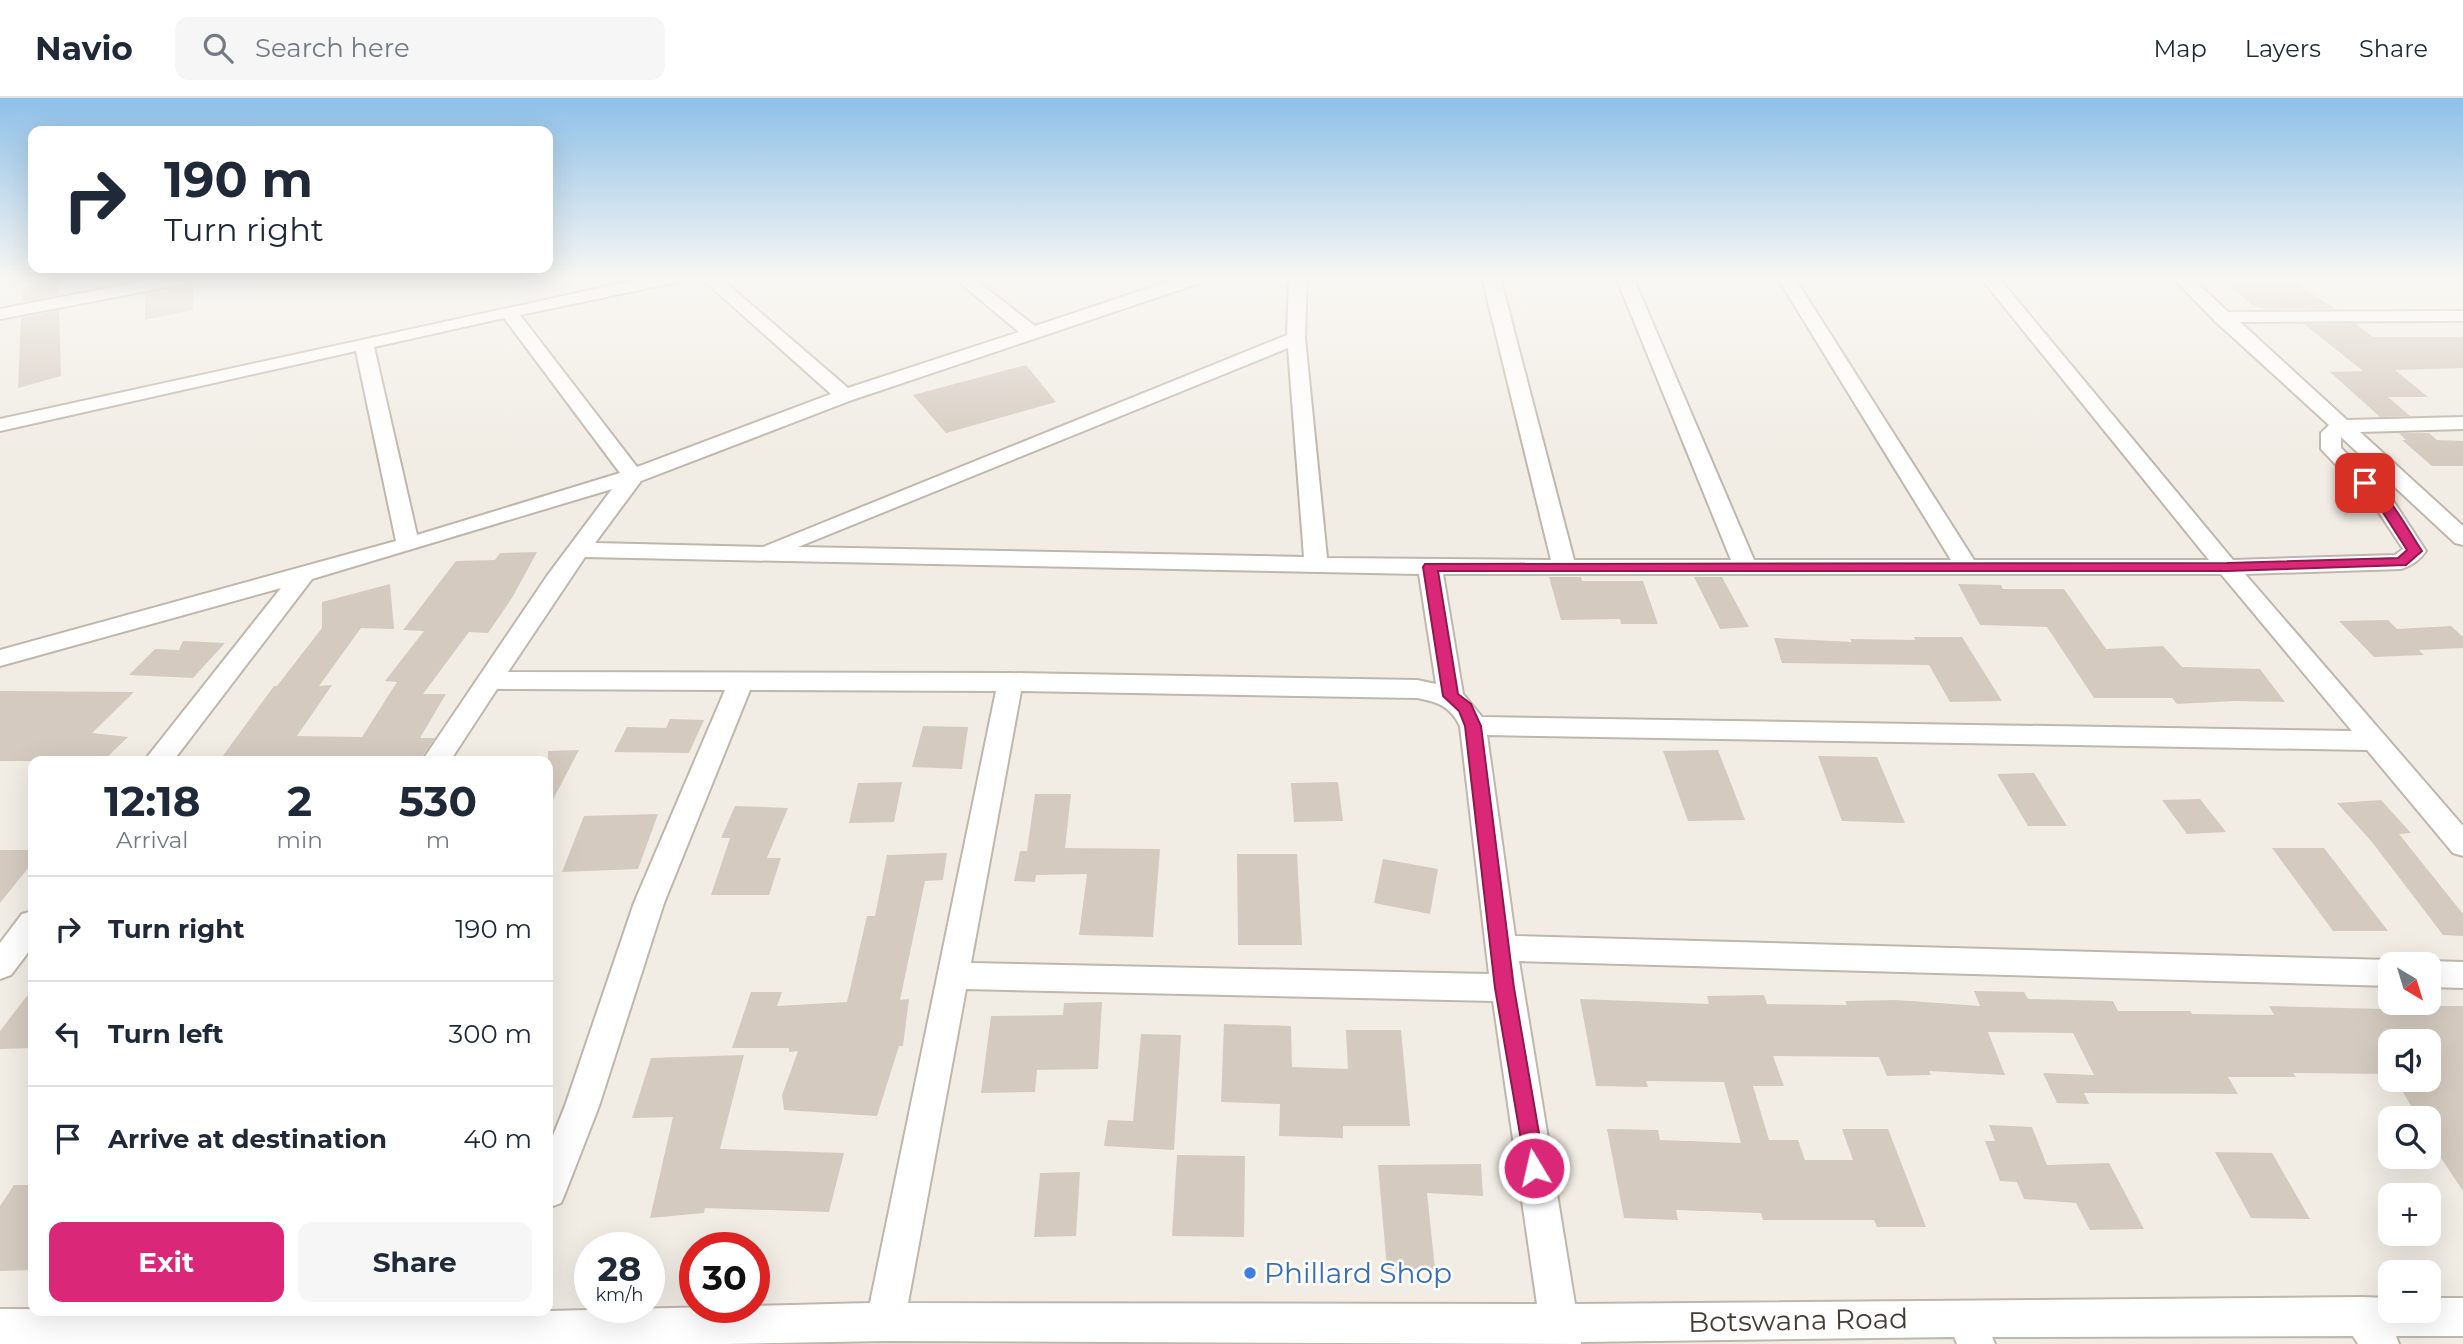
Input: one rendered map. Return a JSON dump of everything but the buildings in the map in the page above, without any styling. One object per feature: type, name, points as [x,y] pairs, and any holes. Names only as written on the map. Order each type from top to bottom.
[{"type":"street","points":[[0,425],[404,335]]},
{"type":"street","points":[[526,335],[633,476]]},
{"type":"street","points":[[775,335],[845,396]]},
{"type":"street","points":[[0,658],[408,545],[633,476],[845,396],[1022,335]]},
{"type":"street","points":[[1506,335],[1564,567]]},
{"type":"street","points":[[1648,335],[1745,567]]},
{"type":"street","points":[[1821,335],[1967,567]]},
{"type":"street","points":[[2036,335],[2227,567],[2463,845]]},
{"type":"street","points":[[2241,335],[2463,537]]},
{"type":"street","points":[[763,554],[1296,338],[1316,564]]},
{"type":"street","points":[[364,344],[379,399],[390,470],[408,545]]},
{"type":"street","points":[[578,550],[1430,567],[2227,567],[2402,562],[2415,551],[2382,500],[2331,449],[2331,433],[2342,426],[2463,423]]},
{"type":"street","points":[[439,756],[578,550],[633,476]]},
{"type":"street","points":[[1430,567],[1451,696]]},
{"type":"street","points":[[162,756],[303,574]]},
{"type":"street","points":[[491,681],[1010,682],[1417,689],[1451,696],[1465,708],[1473,726],[1505,988],[1561,1333]]},
{"type":"street","points":[[553,1178],[582,1105],[649,903],[741,681]]},
{"type":"street","points":[[885,1322],[1010,682]]},
{"type":"street","points":[[1473,726],[2375,741]]},
{"type":"street","points":[[0,966],[28,930]]},
{"type":"street","points":[[1501,948],[2378,972]]},
{"type":"street","points":[[2441,974],[2463,975]]},
{"type":"street","points":[[953,976],[1505,988]]},
{"type":"street","name":"Botswana Road","points":[[0,1328],[492,1328],[885,1322],[1005,1333],[2371,1330],[2463,1317]]},
{"type":"place","name":"Phillard Shop","points":[[1250,1273]]},
{"type":"route","points":[[1534,1168],[1505,988],[1473,726],[1465,708],[1451,696],[1430,567],[2227,567],[2402,562],[2415,551],[2382,500],[2365,483]]}]
